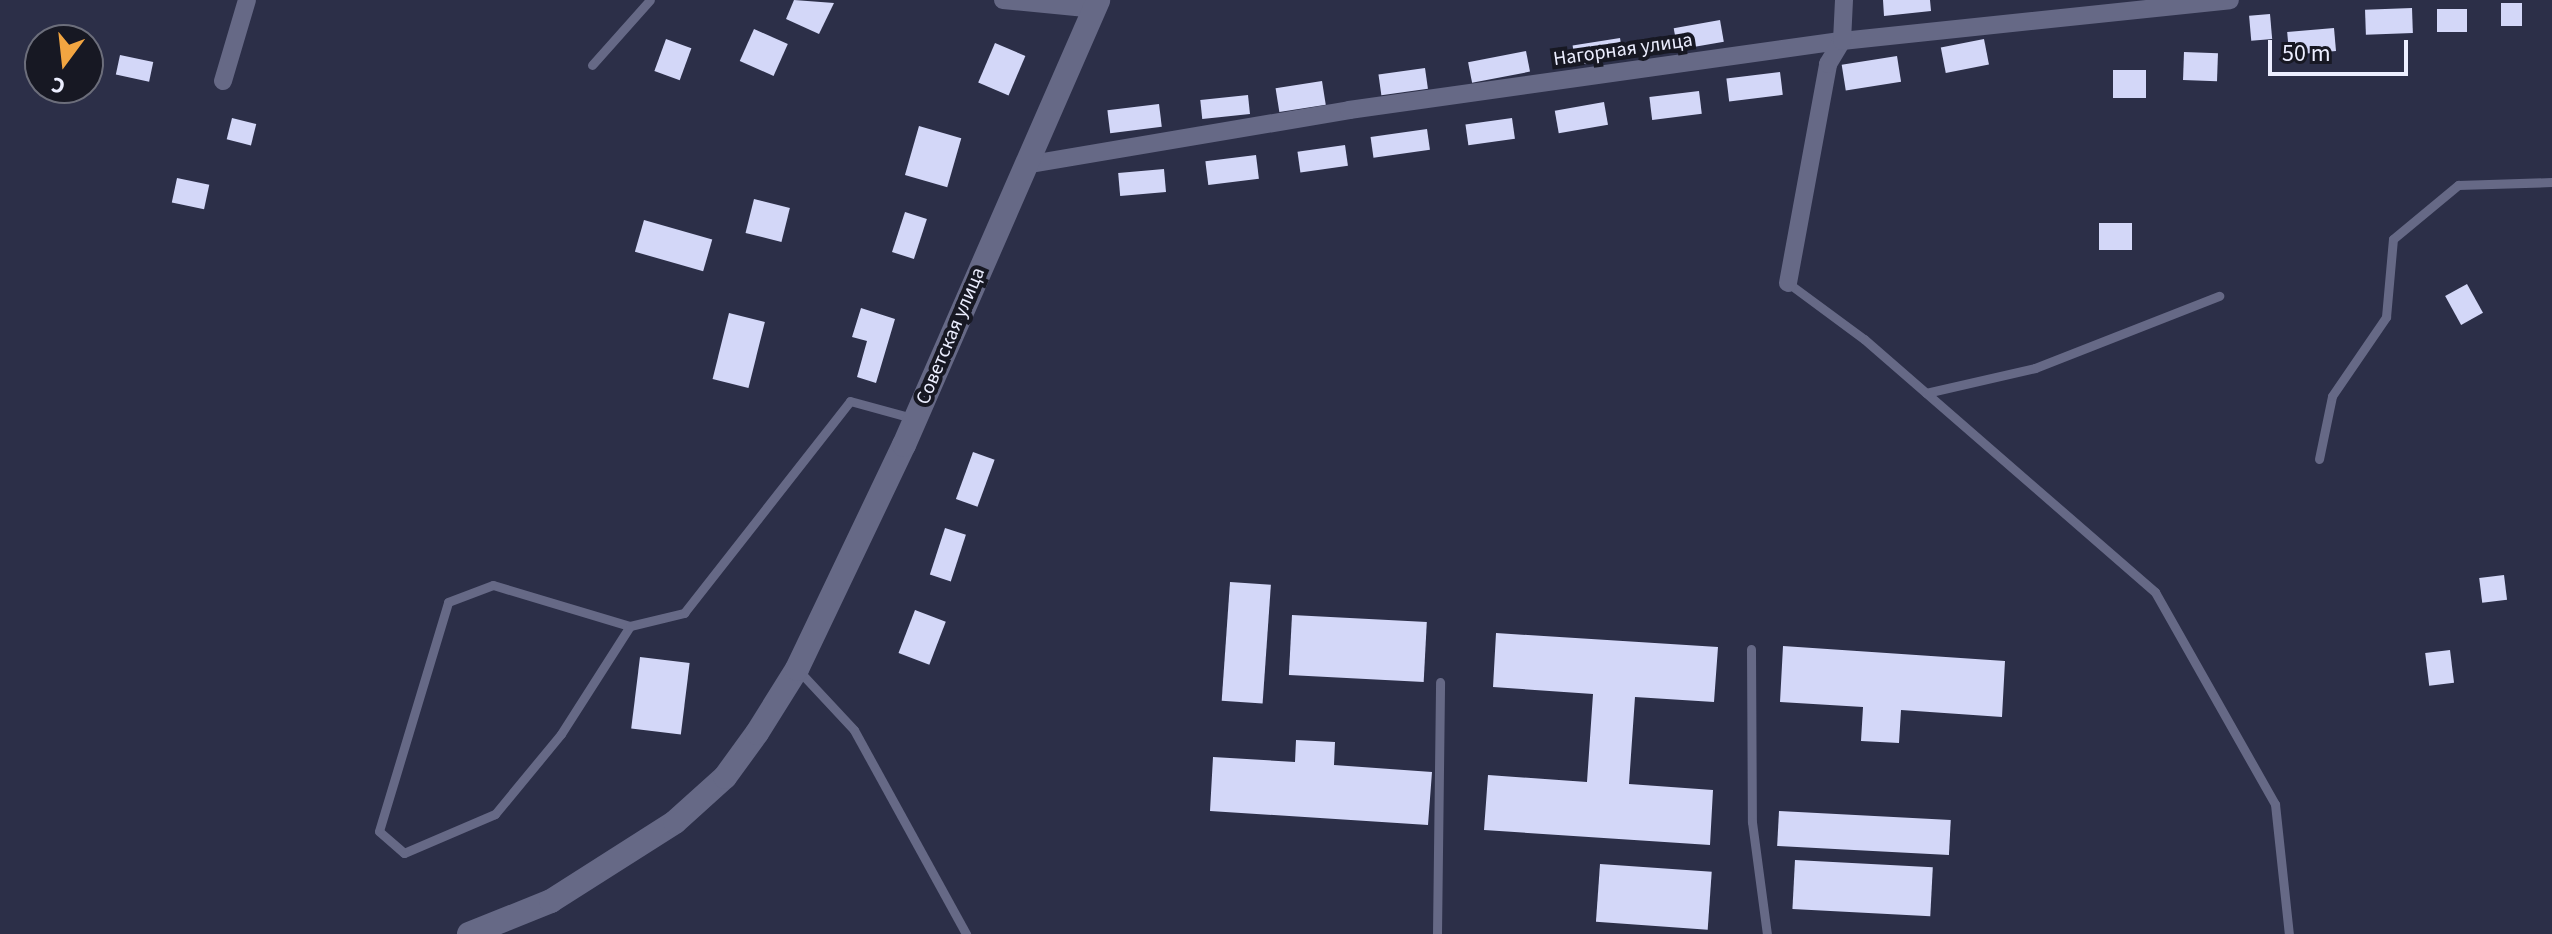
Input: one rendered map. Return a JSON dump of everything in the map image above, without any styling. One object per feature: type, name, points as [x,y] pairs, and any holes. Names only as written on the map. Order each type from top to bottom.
[{"type":"street","points":[[223,81],[247,0]]},
{"type":"street","points":[[1003,0],[1096,5]]},
{"type":"street","points":[[1788,283],[1828,64],[1842,41],[1844,0]]},
{"type":"street","name":"Нагорная улица","points":[[1025,165],[1349,110],[1842,41],[2230,0]]},
{"type":"street","name":"Советская улица","points":[[469,934],[551,901],[675,822],[725,777],[797,669],[915,419],[1096,5]]},
{"type":"lane","points":[[592,65],[650,0]]},
{"type":"lane","points":[[2319,459],[2332,396],[2386,317],[2393,239],[2458,185],[2552,182]]},
{"type":"lane","points":[[1788,283],[1926,393],[2155,592],[2275,804],[2289,934]]},
{"type":"lane","points":[[1926,393],[2035,368],[2219,296]]},
{"type":"lane","points":[[630,626],[561,734],[495,814],[404,853],[379,831],[448,602],[493,585],[630,626],[684,613],[850,401],[915,419]]},
{"type":"lane","points":[[1751,649],[1752,822],[1767,934]]},
{"type":"lane","points":[[797,669],[854,730],[966,934]]},
{"type":"lane","points":[[1437,934],[1440,682]]},
{"type":"building","points":[[794,0],[834,3],[819,34],[786,19]]},
{"type":"building","points":[[1883,0],[1930,0],[1931,11],[1884,16]]},
{"type":"building","points":[[2501,3],[2522,3],[2522,26],[2501,26]]},
{"type":"building","points":[[2412,8],[2413,33],[2366,35],[2365,10]]},
{"type":"building","points":[[2437,9],[2467,9],[2467,32],[2437,32]]},
{"type":"building","points":[[2270,14],[2272,39],[2251,41],[2249,16]]},
{"type":"building","points":[[1720,20],[1724,42],[1678,50],[1674,28]]},
{"type":"building","points":[[2334,28],[2336,51],[2289,55],[2287,32]]},
{"type":"building","points":[[754,29],[788,44],[774,76],[740,61]]},
{"type":"building","points":[[1620,38],[1623,58],[1576,65],[1573,46]]},
{"type":"building","points":[[666,39],[691,48],[680,80],[654,71]]},
{"type":"building","points":[[1984,39],[1989,65],[1946,73],[1941,47]]},
{"type":"building","points":[[995,43],[1025,56],[1009,95],[978,83]]},
{"type":"building","points":[[1526,51],[1530,72],[1472,83],[1468,62]]},
{"type":"building","points":[[2184,52],[2218,53],[2217,81],[2183,80]]},
{"type":"building","points":[[120,55],[153,62],[149,82],[116,75]]},
{"type":"building","points":[[1897,56],[1901,82],[1846,90],[1842,65]]},
{"type":"building","points":[[1425,68],[1428,89],[1381,95],[1378,75]]},
{"type":"building","points":[[2113,70],[2146,70],[2146,98],[2113,98]]},
{"type":"building","points":[[1780,72],[1783,95],[1729,101],[1726,79]]},
{"type":"building","points":[[1322,81],[1326,105],[1279,112],[1276,88]]},
{"type":"building","points":[[1699,91],[1702,114],[1652,120],[1649,97]]},
{"type":"building","points":[[1248,95],[1250,114],[1202,119],[1200,100]]},
{"type":"building","points":[[1604,102],[1608,125],[1559,133],[1555,111]]},
{"type":"building","points":[[1159,104],[1162,127],[1110,133],[1107,110]]},
{"type":"building","points":[[232,118],[256,124],[251,145],[227,139]]},
{"type":"building","points":[[1512,118],[1515,139],[1468,145],[1465,125]]},
{"type":"building","points":[[919,126],[961,138],[947,187],[905,175]]},
{"type":"building","points":[[1427,129],[1430,150],[1373,158],[1371,137]]},
{"type":"building","points":[[1345,145],[1348,166],[1300,172],[1297,152]]},
{"type":"building","points":[[1256,155],[1259,179],[1208,185],[1205,161]]},
{"type":"building","points":[[1164,169],[1166,192],[1120,196],[1118,173]]},
{"type":"building","points":[[177,178],[209,185],[204,209],[172,202]]},
{"type":"building","points":[[754,199],[790,208],[781,242],[746,233]]},
{"type":"building","points":[[905,212],[927,219],[914,259],[892,252]]},
{"type":"building","points":[[644,220],[712,240],[703,271],[635,252]]},
{"type":"building","points":[[2099,223],[2132,223],[2132,250],[2099,250]]},
{"type":"building","points":[[2467,284],[2483,313],[2461,325],[2445,296]]},
{"type":"building","points":[[861,308],[895,319],[876,383],[857,377],[867,341],[852,337]]},
{"type":"building","points":[[729,313],[765,322],[748,388],[713,379]]},
{"type":"building","points":[[973,452],[995,460],[978,507],[956,499]]},
{"type":"building","points":[[945,528],[966,535],[951,581],[930,575]]},
{"type":"building","points":[[2504,575],[2507,600],[2482,603],[2479,578]]},
{"type":"building","points":[[1230,582],[1271,585],[1263,704],[1222,701]]},
{"type":"building","points":[[915,610],[946,622],[929,665],[899,653]]},
{"type":"building","points":[[1292,615],[1427,622],[1424,682],[1289,675]]},
{"type":"building","points":[[1496,633],[1718,647],[1714,702],[1635,697],[1629,784],[1713,790],[1710,845],[1484,830],[1488,775],[1587,782],[1593,694],[1493,687]]},
{"type":"building","points":[[1783,646],[2005,661],[2002,717],[1901,710],[1899,743],[1861,741],[1863,707],[1780,702]]},
{"type":"building","points":[[2450,650],[2454,683],[2429,686],[2425,653]]},
{"type":"building","points":[[640,657],[690,663],[681,735],[631,728]]},
{"type":"building","points":[[1296,740],[1335,742],[1334,765],[1432,772],[1428,825],[1210,811],[1213,757],[1295,762]]},
{"type":"building","points":[[1779,811],[1951,820],[1949,855],[1777,846]]},
{"type":"building","points":[[1795,860],[1933,867],[1930,916],[1792,909]]},
{"type":"building","points":[[1600,864],[1712,872],[1708,930],[1596,922]]}]
